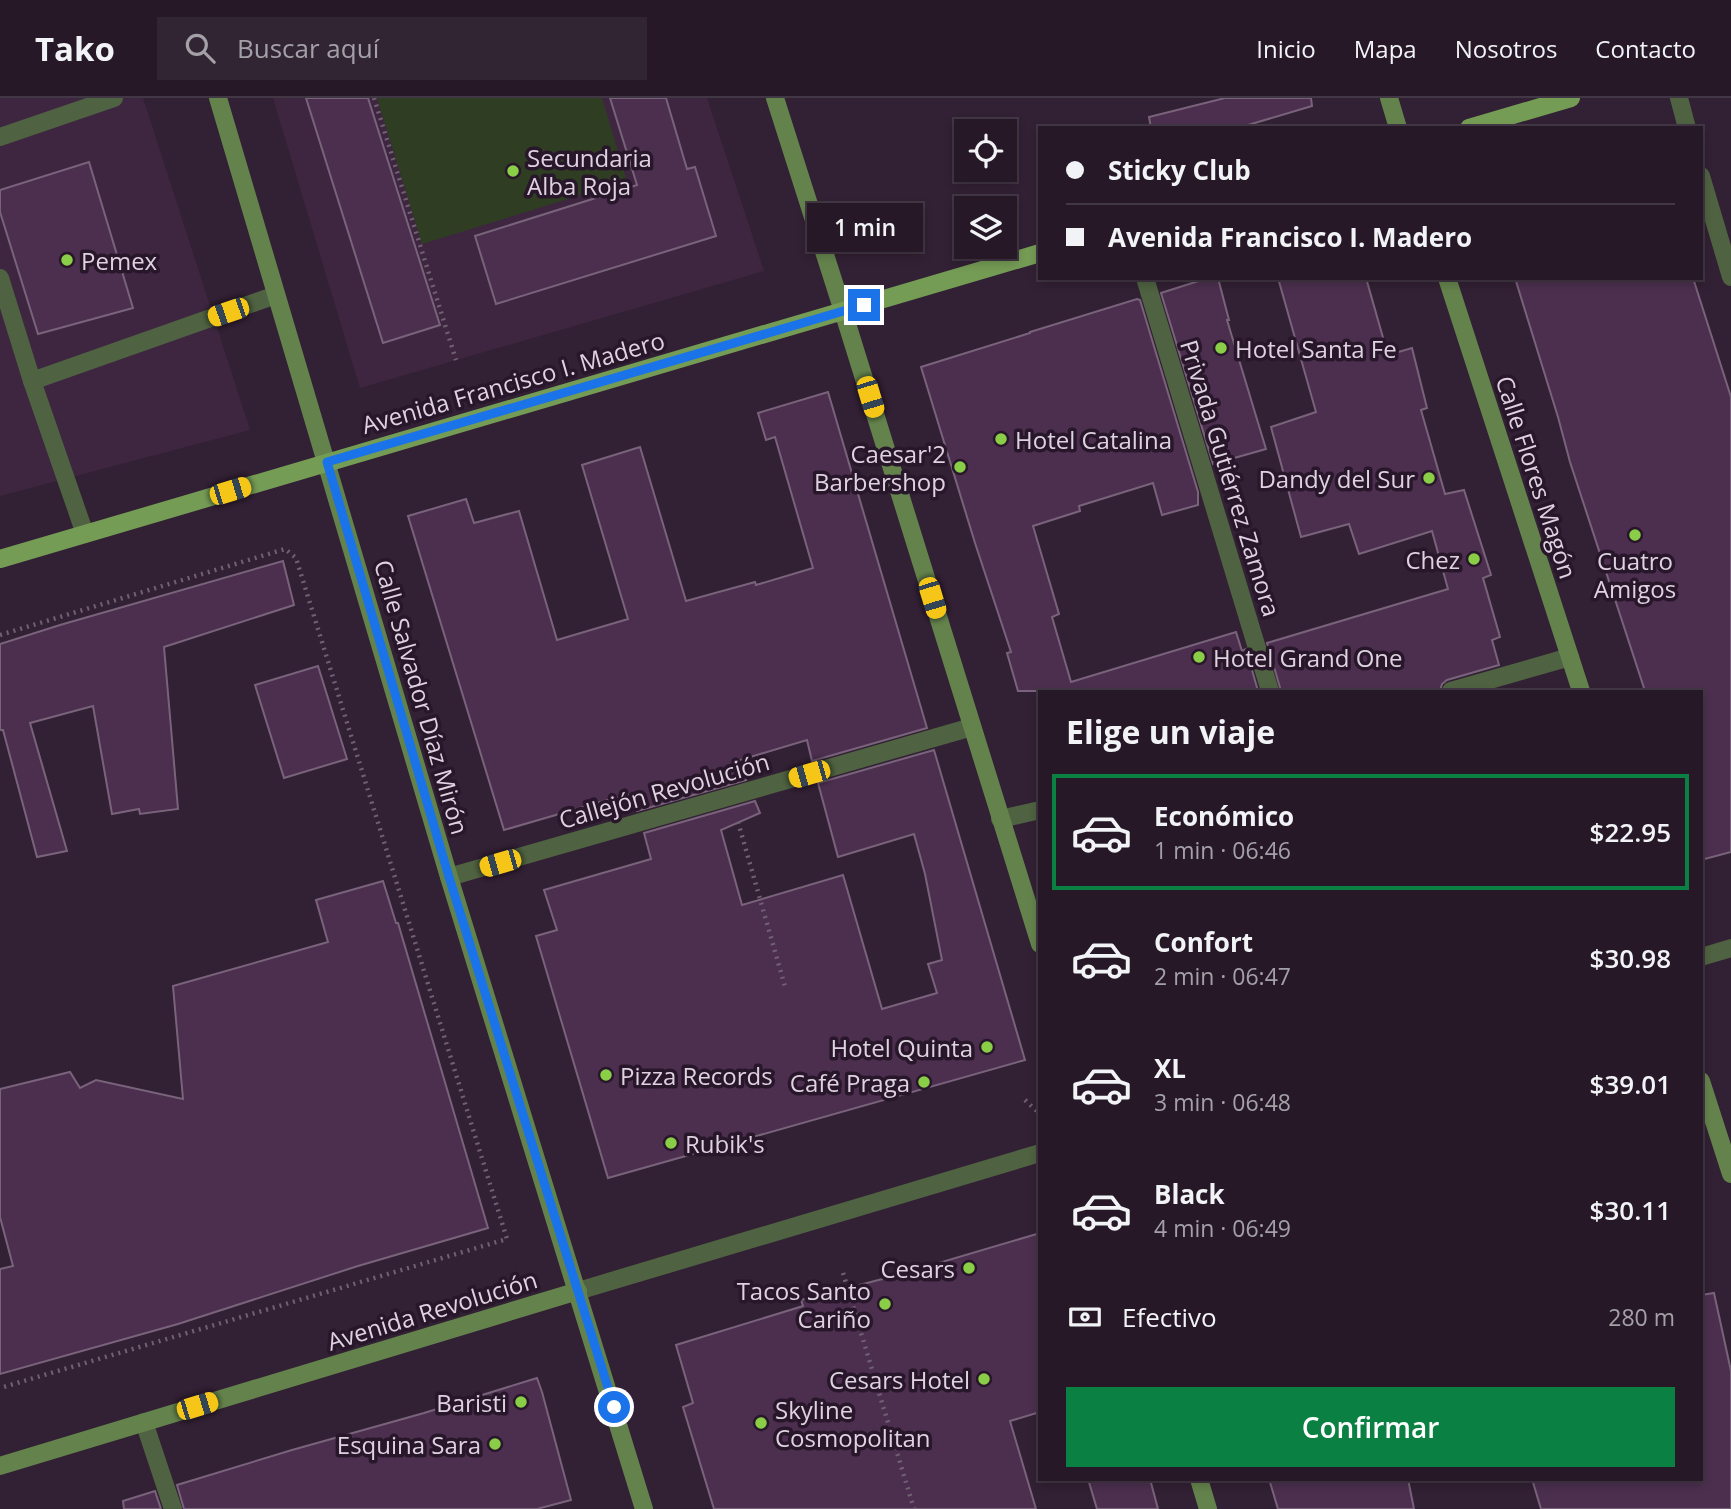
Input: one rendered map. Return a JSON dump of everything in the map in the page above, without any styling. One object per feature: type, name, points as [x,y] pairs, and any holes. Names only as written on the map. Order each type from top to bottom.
[{"type":"main road","name":"Calle Salvador Díaz Mirón","points":[[218,98],[449,877],[645,1509]]},
{"type":"main road","points":[[775,98],[844,311],[1038,938]]},
{"type":"main road","points":[[1389,98],[1397,126]]},
{"type":"main road","points":[[1476,126],[1571,98]]},
{"type":"main road","name":"Avenida Francisco I. Madero","points":[[0,559],[1038,254]]},
{"type":"main road","name":"Calle Flores Magón","points":[[1448,280],[1581,690]]},
{"type":"main road","points":[[1703,1087],[1731,1174]]},
{"type":"main road","name":"Avenida Revolución","points":[[0,1466],[578,1291]]},
{"type":"main road","points":[[1200,1481],[1208,1509]]},
{"type":"street","points":[[0,137],[114,98]]},
{"type":"street","points":[[1679,98],[1686,126]]},
{"type":"street","points":[[1703,183],[1731,277]]},
{"type":"street","points":[[0,278],[85,534]]},
{"type":"street","name":"Privada Gutiérrez Zamora","points":[[1146,280],[1270,690]]},
{"type":"street","points":[[33,381],[276,295]]},
{"type":"street","points":[[1454,690],[1570,657]]},
{"type":"street","name":"Callejón Revolución","points":[[449,877],[972,727]]},
{"type":"street","points":[[1000,819],[1038,810]]},
{"type":"street","points":[[1703,956],[1731,948]]},
{"type":"street","name":"Avenida Revolución","points":[[578,1291],[1038,1154]]},
{"type":"street","points":[[144,1422],[173,1509]]},
{"type":"path","points":[[374,98],[456,360]]},
{"type":"path","points":[[0,635],[285,549],[296,558],[507,1239],[0,1388]]},
{"type":"path","points":[[730,796],[786,990]]},
{"type":"path","points":[[1025,1100],[1038,1112]]},
{"type":"path","points":[[843,1273],[914,1509]]},
{"type":"shaded area","points":[[0,98],[143,98],[250,430],[0,496]]},
{"type":"shaded area","name":"Secundaria Alba Roja","points":[[273,98],[707,98],[764,271],[360,388]]},
{"type":"green space","points":[[377,98],[602,98],[627,181],[422,244]]},
{"type":"building","points":[[306,98],[368,98],[440,325],[383,343]]},
{"type":"building","points":[[610,98],[666,98],[687,169],[695,167],[716,236],[496,304],[475,236],[637,185]]},
{"type":"building","points":[[1225,98],[1311,98],[1312,106],[1245,126],[1151,126],[1149,117]]},
{"type":"building","name":"Pemex","points":[[89,162],[133,308],[38,334],[0,212],[0,190]]},
{"type":"building","points":[[1202,280],[1219,280],[1227,320],[1266,449],[1213,464],[1161,293]]},
{"type":"building","points":[[1279,280],[1367,280],[1388,355],[1412,348],[1427,408],[1421,410],[1445,494],[1464,490],[1491,575],[1483,578],[1500,637],[1492,640],[1499,665],[1447,680],[1440,690],[1281,690],[1267,643],[1448,589],[1432,531],[1359,554],[1349,524],[1301,537],[1271,427],[1316,412]]},
{"type":"building","points":[[1516,280],[1694,280],[1731,397],[1731,852],[1703,859],[1703,690],[1645,690],[1570,462]]},
{"type":"building","points":[[1140,300],[1198,492],[1198,505],[1162,515],[1153,483],[1079,506],[1080,511],[1033,526],[1059,614],[1052,617],[1071,682],[1236,632],[1242,651],[1246,649],[1258,690],[1018,691],[1007,653],[1011,652],[921,367]]},
{"type":"building","points":[[828,392],[927,728],[812,761],[807,740],[737,761],[746,780],[637,811],[632,794],[504,830],[408,516],[466,499],[474,523],[519,511],[557,640],[628,619],[582,465],[640,447],[686,601],[755,582],[756,585],[813,568],[775,437],[766,440],[758,413]]},
{"type":"building","points":[[283,561],[294,605],[164,647],[178,809],[140,814],[139,809],[112,814],[93,706],[30,723],[67,851],[37,857],[3,730],[0,730],[0,644]]},
{"type":"building","points":[[318,666],[347,759],[284,778],[255,685]]},
{"type":"building","points":[[934,750],[1025,1060],[608,1178],[536,936],[557,930],[544,890],[651,859],[644,833],[755,801],[760,813],[721,830],[742,905],[843,875],[882,1009],[937,993],[928,964],[942,960],[914,834],[838,857],[818,783]]},
{"type":"building","points":[[383,881],[398,923],[488,1228],[358,1266],[178,1324],[0,1374],[0,1269],[13,1266],[0,1217],[0,1089],[70,1072],[80,1088],[96,1080],[183,1099],[173,986],[328,942],[316,900]]},
{"type":"building","points":[[1038,1234],[1038,1413],[1010,1421],[1036,1509],[714,1509],[683,1407],[693,1403],[676,1345],[803,1306],[801,1300]]},
{"type":"building","points":[[1714,1293],[1731,1371],[1731,1509],[1541,1509],[1533,1481],[1703,1481],[1703,1295]]},
{"type":"building","points":[[537,1378],[571,1500],[537,1509],[184,1509],[177,1485]]},
{"type":"building","points":[[1089,1481],[1151,1481],[1158,1509],[1097,1509]]},
{"type":"building","points":[[1270,1481],[1408,1481],[1414,1509],[1278,1509]]},
{"type":"building","points":[[155,1491],[161,1509],[124,1509],[123,1501]]},
{"type":"place","name":"Secundaria Alba Roja","points":[[513,171]]},
{"type":"place","name":"Pemex","points":[[67,260]]},
{"type":"place","name":"Hotel Santa Fe","points":[[1221,348]]},
{"type":"place","name":"Hotel Catalina","points":[[1001,439]]},
{"type":"place","name":"Caesar'2 Barbershop","points":[[960,467]]},
{"type":"place","name":"Dandy del Sur","points":[[1429,478]]},
{"type":"place","name":"Cuatro Amigos","points":[[1635,535]]},
{"type":"place","name":"Chez","points":[[1474,559]]},
{"type":"place","name":"Hotel Grand One","points":[[1199,657]]},
{"type":"place","name":"Hotel Quinta","points":[[987,1047]]},
{"type":"place","name":"Pizza Records","points":[[606,1075]]},
{"type":"place","name":"Café Praga","points":[[924,1082]]},
{"type":"place","name":"Rubik's","points":[[671,1143]]},
{"type":"place","name":"Cesars","points":[[969,1268]]},
{"type":"place","name":"Tacos Santo Cariño","points":[[885,1304]]},
{"type":"place","name":"Cesars Hotel","points":[[984,1379]]},
{"type":"place","name":"Baristi","points":[[521,1402]]},
{"type":"place","name":"Skyline Cosmopolitan","points":[[761,1423]]},
{"type":"place","name":"Esquina Sara","points":[[495,1444]]},
{"type":"route","points":[[614,1407],[449,877],[327,462],[864,305]]}]
